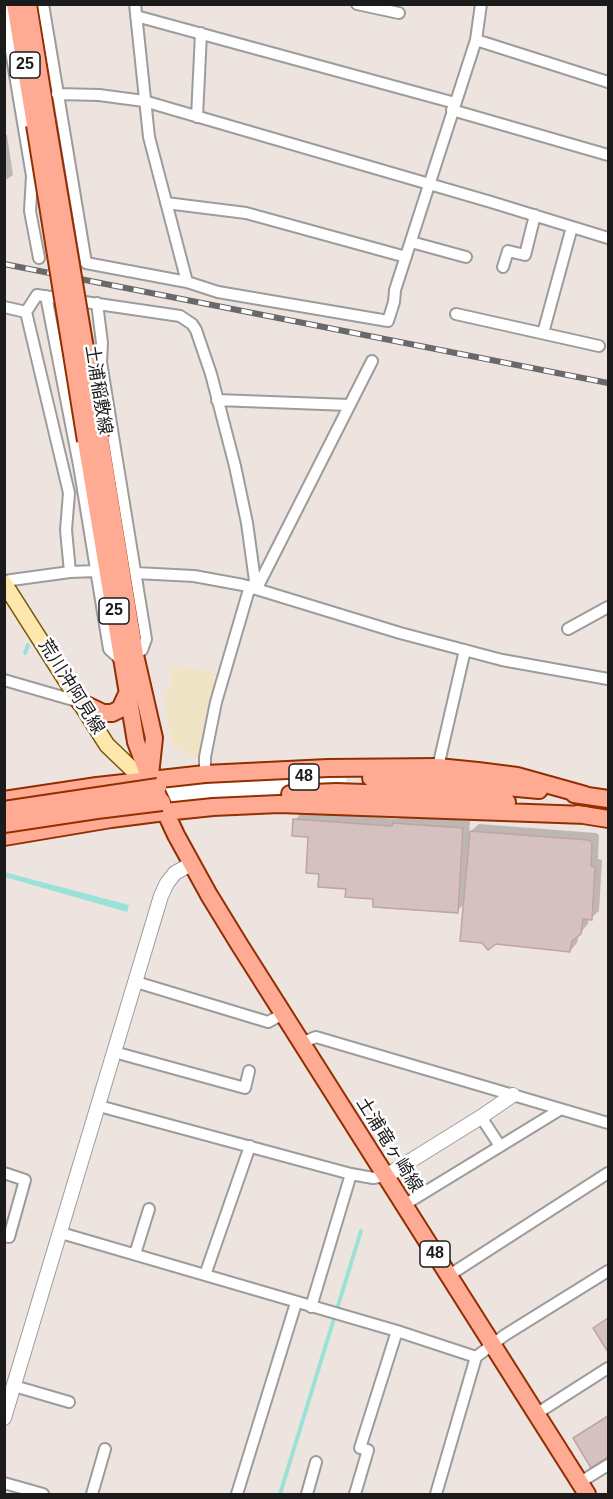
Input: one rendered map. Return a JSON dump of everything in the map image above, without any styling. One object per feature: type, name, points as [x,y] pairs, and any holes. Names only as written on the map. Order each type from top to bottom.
[{"type":"main road","name":"土浦稲敷線","points":[[15,4],[41,123],[129,658],[154,738],[159,795]]},
{"type":"main road","name":"土浦稲敷線","points":[[28,4],[41,123]]},
{"type":"main road","name":"荒川沖阿見線","points":[[4,582],[112,752],[159,795]]},
{"type":"main road","name":"土浦稲敷線","points":[[129,658],[127,694],[136,742],[159,795]]},
{"type":"main road","points":[[80,702],[103,713],[112,713],[120,709],[127,694]]},
{"type":"main road","points":[[4,837],[111,819],[205,774],[266,770],[438,767],[517,776],[585,795]]},
{"type":"main road","name":"48","points":[[159,795],[255,779],[333,777],[451,789],[585,795],[609,799]]},
{"type":"main road","name":"48","points":[[451,789],[609,819]]},
{"type":"main road","points":[[4,810],[95,795],[159,795],[213,807],[279,804],[586,815]]},
{"type":"main road","points":[[4,800],[159,795]]},
{"type":"main road","points":[[4,824],[97,810],[159,795]]},
{"type":"main road","name":"土浦竜ヶ崎線","points":[[159,795],[191,864],[301,1043],[583,1489]]},
{"type":"street","points":[[43,4],[86,263],[187,282],[218,292],[388,321],[406,256],[476,40],[481,4]]},
{"type":"street","points":[[357,4],[376,6],[399,13]]},
{"type":"street","points":[[4,9],[33,176],[30,211],[39,258]]},
{"type":"street","points":[[187,282],[148,137],[135,10],[201,33],[453,106],[609,155]]},
{"type":"street","points":[[197,117],[201,33]]},
{"type":"street","points":[[476,40],[609,82]]},
{"type":"street","points":[[57,94],[99,95],[144,101],[609,238]]},
{"type":"street","points":[[166,203],[246,213],[406,256]]},
{"type":"street","points":[[503,267],[508,251],[525,255],[535,215]]},
{"type":"street","points":[[543,333],[572,227]]},
{"type":"street","points":[[411,242],[466,256]]},
{"type":"street","points":[[70,572],[66,530],[68,487],[26,312],[37,295],[180,316],[192,324],[211,374],[235,466],[247,523],[253,587]]},
{"type":"street","points":[[46,296],[79,465],[109,649],[129,658],[142,650],[146,639],[101,362],[102,343],[97,303]]},
{"type":"street","points":[[4,307],[26,312]]},
{"type":"street","points":[[456,314],[599,346]]},
{"type":"street","points":[[205,774],[205,757],[216,702],[253,587],[372,361]]},
{"type":"street","points":[[217,400],[350,405]]},
{"type":"street","points":[[64,469],[79,465]]},
{"type":"street","points":[[68,487],[82,485]]},
{"type":"street","points":[[4,582],[70,572],[97,571]]},
{"type":"street","points":[[136,573],[194,576],[253,587],[400,633],[502,660],[609,679]]},
{"type":"street","points":[[568,629],[609,607]]},
{"type":"street","points":[[438,767],[465,650]]},
{"type":"street","points":[[4,680],[80,702]]},
{"type":"street","points":[[4,1418],[167,883],[175,873],[191,864]]},
{"type":"street","points":[[136,982],[268,1022],[283,1014]]},
{"type":"street","points":[[301,1043],[316,1037],[609,1123]]},
{"type":"street","points":[[114,1053],[245,1088],[249,1071]]},
{"type":"street","points":[[99,1106],[373,1178],[386,1176],[513,1095]]},
{"type":"street","points":[[404,1206],[561,1109]]},
{"type":"street","points":[[481,1117],[500,1146]]},
{"type":"street","points":[[205,1275],[250,1146]]},
{"type":"street","points":[[4,1173],[26,1180],[9,1237],[4,1236]]},
{"type":"street","points":[[448,1276],[609,1173]]},
{"type":"street","points":[[311,1307],[351,1174]]},
{"type":"street","points":[[135,1254],[149,1209]]},
{"type":"street","points":[[61,1233],[397,1331],[476,1357]]},
{"type":"street","points":[[436,1494],[476,1357],[609,1271]]},
{"type":"street","points":[[237,1494],[296,1303]]},
{"type":"street","points":[[355,1494],[368,1450],[360,1448],[397,1331]]},
{"type":"street","points":[[536,1414],[609,1368]]},
{"type":"street","points":[[14,1386],[69,1402]]},
{"type":"street","points":[[92,1494],[105,1449]]},
{"type":"street","points":[[307,1494],[316,1462]]},
{"type":"street","points":[[583,1489],[609,1465]]},
{"type":"street","points":[[4,1484],[43,1494]]},
{"type":"shaded area","points":[[182,665],[218,674],[200,758],[193,758],[172,745],[163,692],[170,690],[170,668]]},
{"type":"water","points":[[4,872],[129,905],[127,912],[5,877]]},
{"type":"pier","points":[[347,771],[345,800],[203,804],[5,802],[130,784]]},
{"type":"building","points":[[293,819],[463,828],[458,913],[373,907],[373,899],[345,897],[346,889],[318,887],[319,874],[306,873],[308,837],[292,836]]},
{"type":"building","points":[[470,831],[592,842],[591,866],[595,867],[592,920],[583,919],[581,934],[572,941],[570,952],[496,944],[488,950],[482,943],[460,941]]},
{"type":"building","points":[[608,1318],[608,1352],[593,1328]]},
{"type":"building","points":[[608,1416],[608,1457],[591,1468],[573,1438]]},
{"type":"waterway","points":[[25,653],[28,645]]},
{"type":"waterway","points":[[280,1494],[361,1231]]},
{"type":"railway","points":[[4,264],[608,383]]}]
